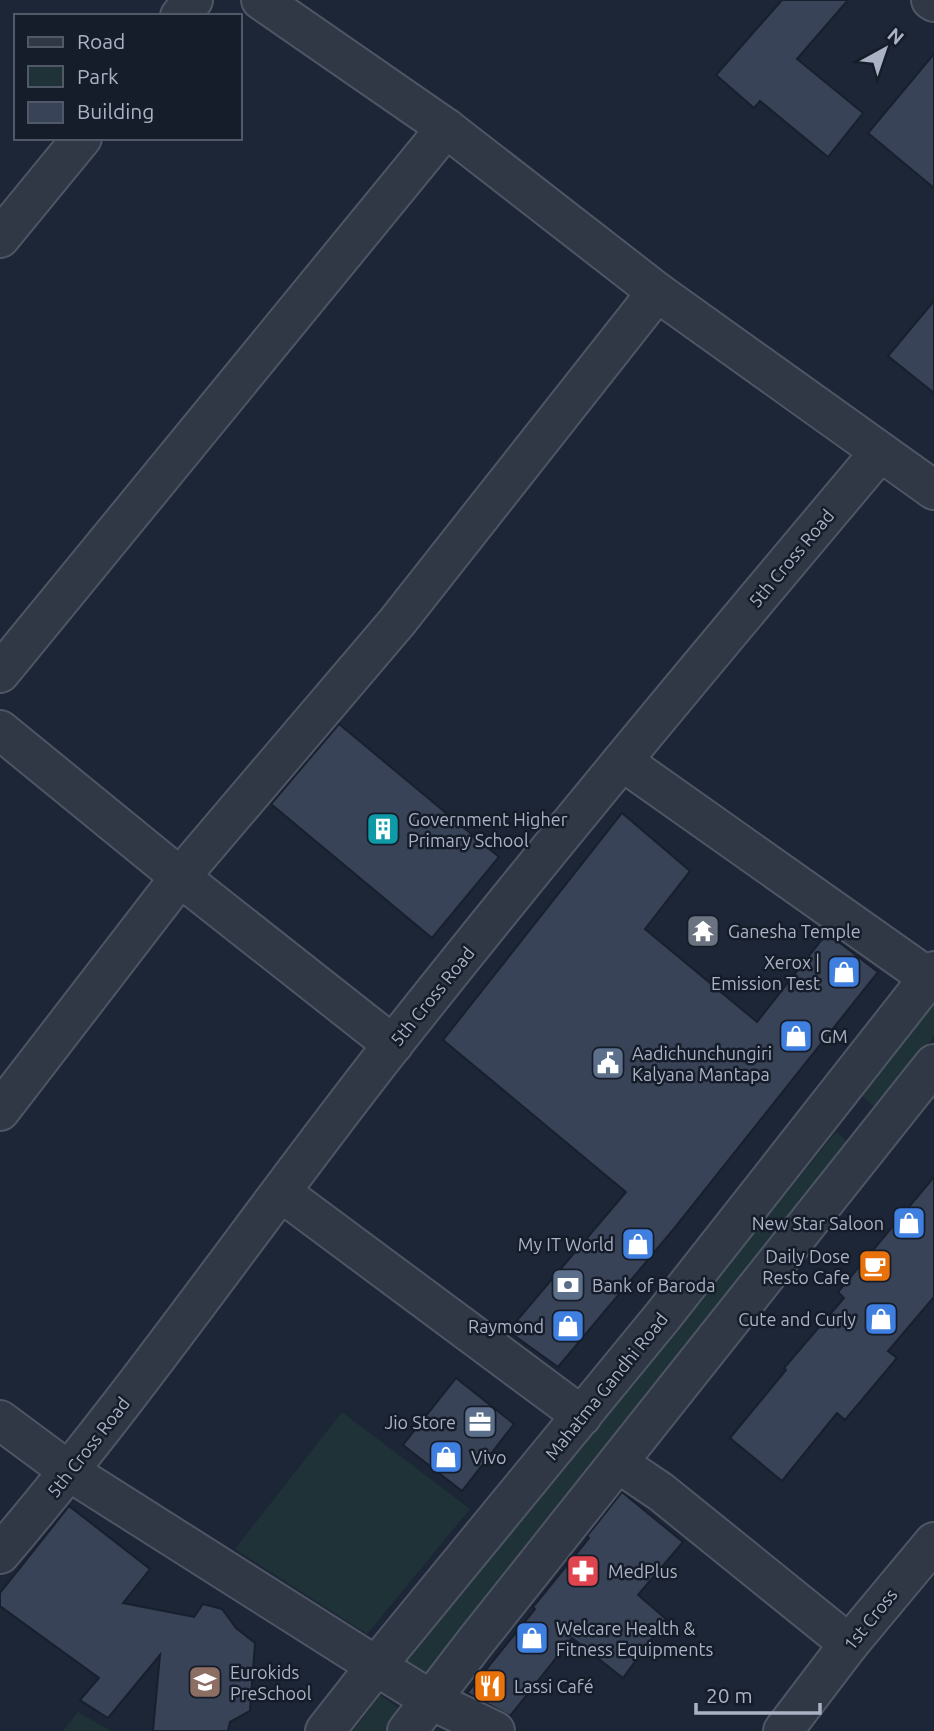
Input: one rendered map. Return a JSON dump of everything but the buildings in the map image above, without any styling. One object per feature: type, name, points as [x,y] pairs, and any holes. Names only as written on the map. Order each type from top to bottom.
[{"type":"street","points":[[182,14],[193,0]]},
{"type":"street","points":[[261,0],[446,128],[657,292],[934,490]]},
{"type":"street","points":[[0,673],[446,128]]},
{"type":"street","points":[[0,238],[80,140]]},
{"type":"street","points":[[0,1111],[180,877],[397,622],[657,292]]},
{"type":"street","name":"5th Cross Road","points":[[0,1554],[70,1472],[393,1045],[622,761],[880,452]]},
{"type":"street","points":[[0,730],[180,877],[393,1045]]},
{"type":"street","points":[[622,761],[931,974]]},
{"type":"street","name":"Mahatma Gandhi Road","points":[[325,1731],[376,1665],[582,1416],[931,974]]},
{"type":"street","points":[[407,1731],[934,1064]]},
{"type":"street","points":[[831,1101],[873,1139]]},
{"type":"street","points":[[282,1193],[582,1416]]},
{"type":"street","points":[[0,1420],[70,1472],[431,1700],[495,1731]]},
{"type":"street","points":[[618,1463],[661,1492],[849,1644]]},
{"type":"street","name":"1st Cross","points":[[783,1731],[849,1644],[934,1542]]},
{"type":"green space","points":[[934,1002],[934,1036],[878,1110],[862,1096]]},
{"type":"green space","points":[[836,1132],[851,1145],[424,1677],[404,1664]]},
{"type":"green space","points":[[342,1412],[470,1509],[367,1634],[235,1549]]},
{"type":"green space","points":[[380,1695],[401,1710],[385,1731],[353,1731]]},
{"type":"green space","points":[[78,1712],[111,1731],[63,1731]]},
{"type":"place","name":"Government Higher Primary School","points":[[383,829]]},
{"type":"place","name":"Ganesha Temple","points":[[703,931]]},
{"type":"place","name":"Xerox | Emission Test","points":[[844,972]]},
{"type":"place","name":"GM","points":[[796,1036]]},
{"type":"place","name":"Aadichunchungiri Kalyana Mantapa","points":[[608,1063]]},
{"type":"place","name":"New Star Saloon","points":[[909,1223]]},
{"type":"place","name":"My IT World","points":[[638,1244]]},
{"type":"place","name":"Daily Dose Resto Cafe","points":[[875,1266]]},
{"type":"place","name":"Bank of Baroda","points":[[568,1285]]},
{"type":"place","name":"Cute and Curly","points":[[881,1319]]},
{"type":"place","name":"Raymond","points":[[568,1326]]},
{"type":"place","name":"Jio Store","points":[[480,1422]]},
{"type":"place","name":"Vivo","points":[[446,1457]]},
{"type":"place","name":"MedPlus","points":[[583,1571]]},
{"type":"place","name":"Welcare Health & Fitness Equipments","points":[[532,1638]]},
{"type":"place","name":"Eurokids PreSchool","points":[[205,1682]]},
{"type":"place","name":"Lassi Café","points":[[490,1686]]}]
